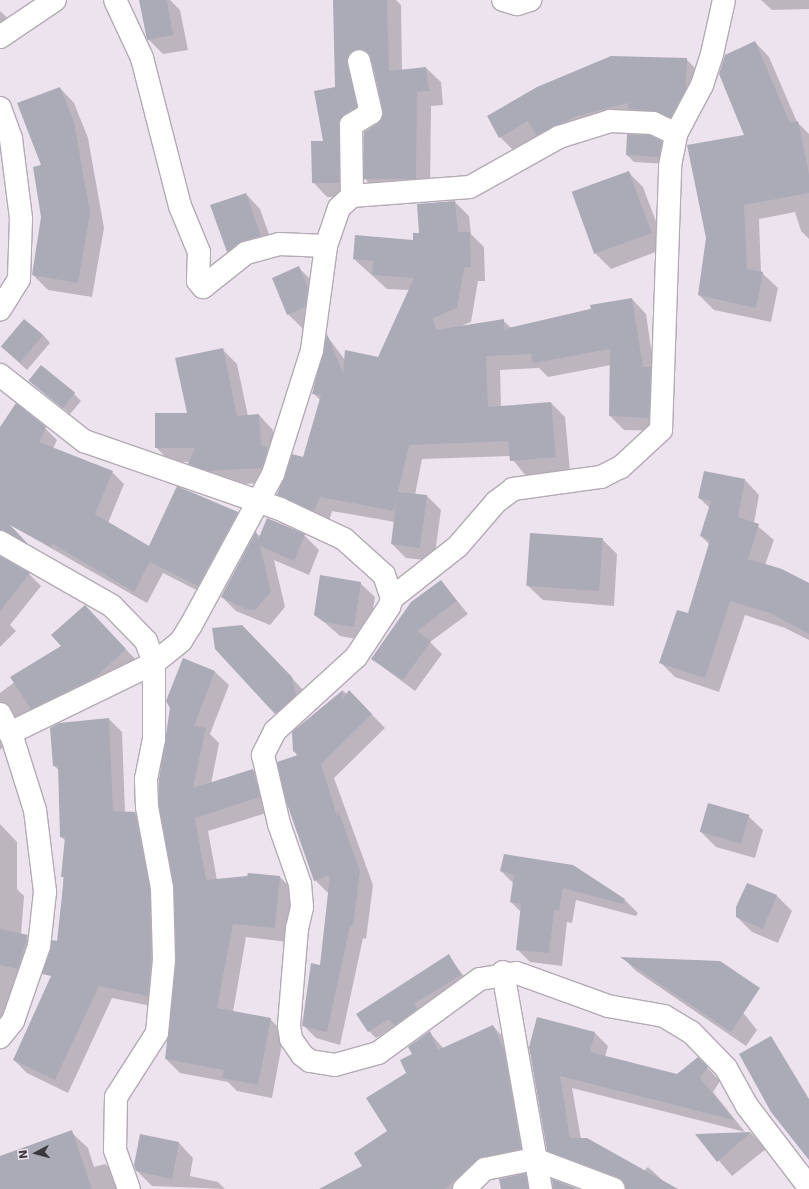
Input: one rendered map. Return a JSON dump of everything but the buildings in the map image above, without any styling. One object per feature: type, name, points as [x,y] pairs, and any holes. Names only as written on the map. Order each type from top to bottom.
[{"type":"street","points":[[0,37],[55,0]]},
{"type":"street","points":[[115,0],[142,58],[180,206],[199,252],[198,281],[203,287],[246,253],[279,244],[326,246]]},
{"type":"street","points":[[503,0],[517,4],[530,0]]},
{"type":"street","points":[[724,0],[702,85],[676,134],[670,166],[661,430],[621,467],[601,478],[513,489],[496,502],[458,546],[392,598],[356,657],[275,731],[265,747],[267,778],[300,884],[302,907],[297,928],[289,1026],[291,1039],[310,1061],[335,1066],[378,1053],[480,978],[503,972],[536,978],[620,1010],[664,1016],[691,1032],[726,1068],[747,1106],[809,1187]]},
{"type":"street","points":[[352,196],[351,125],[371,113],[359,61]]},
{"type":"street","points":[[0,108],[11,139],[21,218],[19,278],[0,310]]},
{"type":"street","points":[[10,733],[154,663],[181,641],[273,474],[312,350],[326,246],[339,208],[352,196],[470,187],[559,137],[610,122],[653,123],[676,134]]},
{"type":"street","points":[[0,375],[84,441],[259,500],[344,539],[384,575],[392,598]]},
{"type":"street","points":[[0,542],[112,606],[146,641],[154,663],[154,739],[146,779],[147,807],[163,893],[164,960],[157,1033],[116,1097],[115,1150],[130,1189]]},
{"type":"street","points":[[0,714],[10,733],[35,810],[44,898],[43,924],[31,970],[13,1021],[0,1037]]},
{"type":"street","points":[[503,972],[534,1159],[541,1189]]},
{"type":"street","points":[[464,1189],[485,1169],[534,1159],[614,1189]]}]
